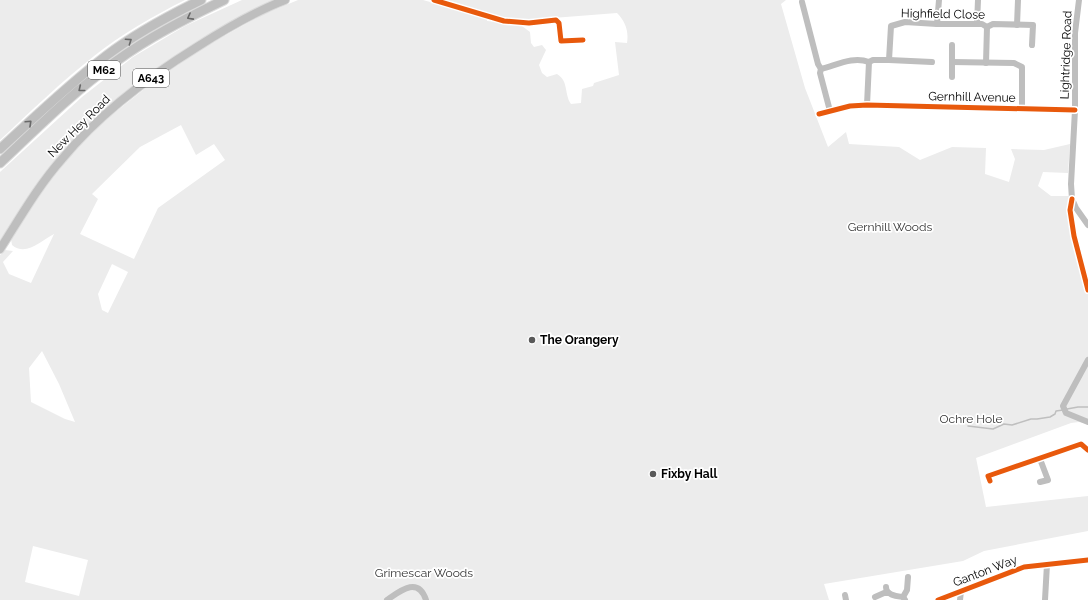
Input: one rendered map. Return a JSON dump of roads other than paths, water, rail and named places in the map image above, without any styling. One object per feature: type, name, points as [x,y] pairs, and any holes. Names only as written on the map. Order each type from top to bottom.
[{"type":"highway","name":"M62","points":[[0,149],[67,88],[107,55],[143,31],[201,0]]},
{"type":"highway","name":"M62","points":[[0,163],[73,96],[115,62],[188,18],[224,0]]},
{"type":"main road","name":"New Hey Road","points":[[0,249],[51,172],[77,142],[109,111],[151,78],[200,45],[256,12],[284,0]]},
{"type":"street","points":[[434,0],[504,21],[529,23],[556,20],[560,23],[561,41],[583,40]]},
{"type":"street","points":[[937,24],[938,0]]},
{"type":"street","points":[[977,24],[978,0]]},
{"type":"street","points":[[1017,25],[1018,0]]},
{"type":"street","name":"Lightridge Road","points":[[1079,0],[1075,33],[1075,110],[1071,184],[1072,198],[1081,217],[1088,225]]},
{"type":"street","points":[[802,2],[818,64],[821,69],[820,72],[830,111]]},
{"type":"street","name":"Highfield Close","points":[[889,60],[891,26],[905,22],[982,24],[987,27],[993,24],[1032,25],[1032,45]]},
{"type":"street","points":[[986,63],[987,27]]},
{"type":"street","points":[[952,45],[952,77]]},
{"type":"street","points":[[821,69],[852,60],[869,62],[873,60],[932,62]]},
{"type":"street","points":[[867,105],[869,62]]},
{"type":"street","points":[[952,62],[1014,63],[1022,67],[1022,109]]},
{"type":"street","name":"Gernhill Avenue","points":[[819,114],[850,106],[867,105],[1075,110]]},
{"type":"street","points":[[1072,198],[1070,210],[1074,236],[1088,290]]},
{"type":"street","points":[[1088,360],[1063,406],[1066,413],[1088,422]]},
{"type":"street","points":[[990,481],[988,476],[1081,444],[1088,450]]},
{"type":"street","points":[[1040,459],[1050,480],[1040,482]]},
{"type":"street","name":"Ganton Way","points":[[938,600],[1024,566],[1088,560]]},
{"type":"street","points":[[1045,600],[1047,564]]},
{"type":"street","points":[[875,597],[887,590],[904,598],[908,586],[908,578]]},
{"type":"street","points":[[387,600],[405,588],[414,587],[424,593],[426,600]]},
{"type":"street","points":[[960,591],[960,600]]},
{"type":"waterway","points":[[1067,409],[1088,407]]},
{"type":"waterway","points":[[968,426],[993,429],[1004,424],[1012,425],[1031,419],[1050,417],[1055,414],[1056,411],[1063,410]]},
{"type":"place","name":"The Orangery","points":[[532,340]]},
{"type":"place","name":"Fixby Hall","points":[[653,474]]},
{"type":"park label","name":"Gernhill Woods","points":[[890,227]]},
{"type":"park label","name":"Ochre Hole","points":[[971,419]]},
{"type":"park label","name":"Grimescar Woods","points":[[424,573]]}]
